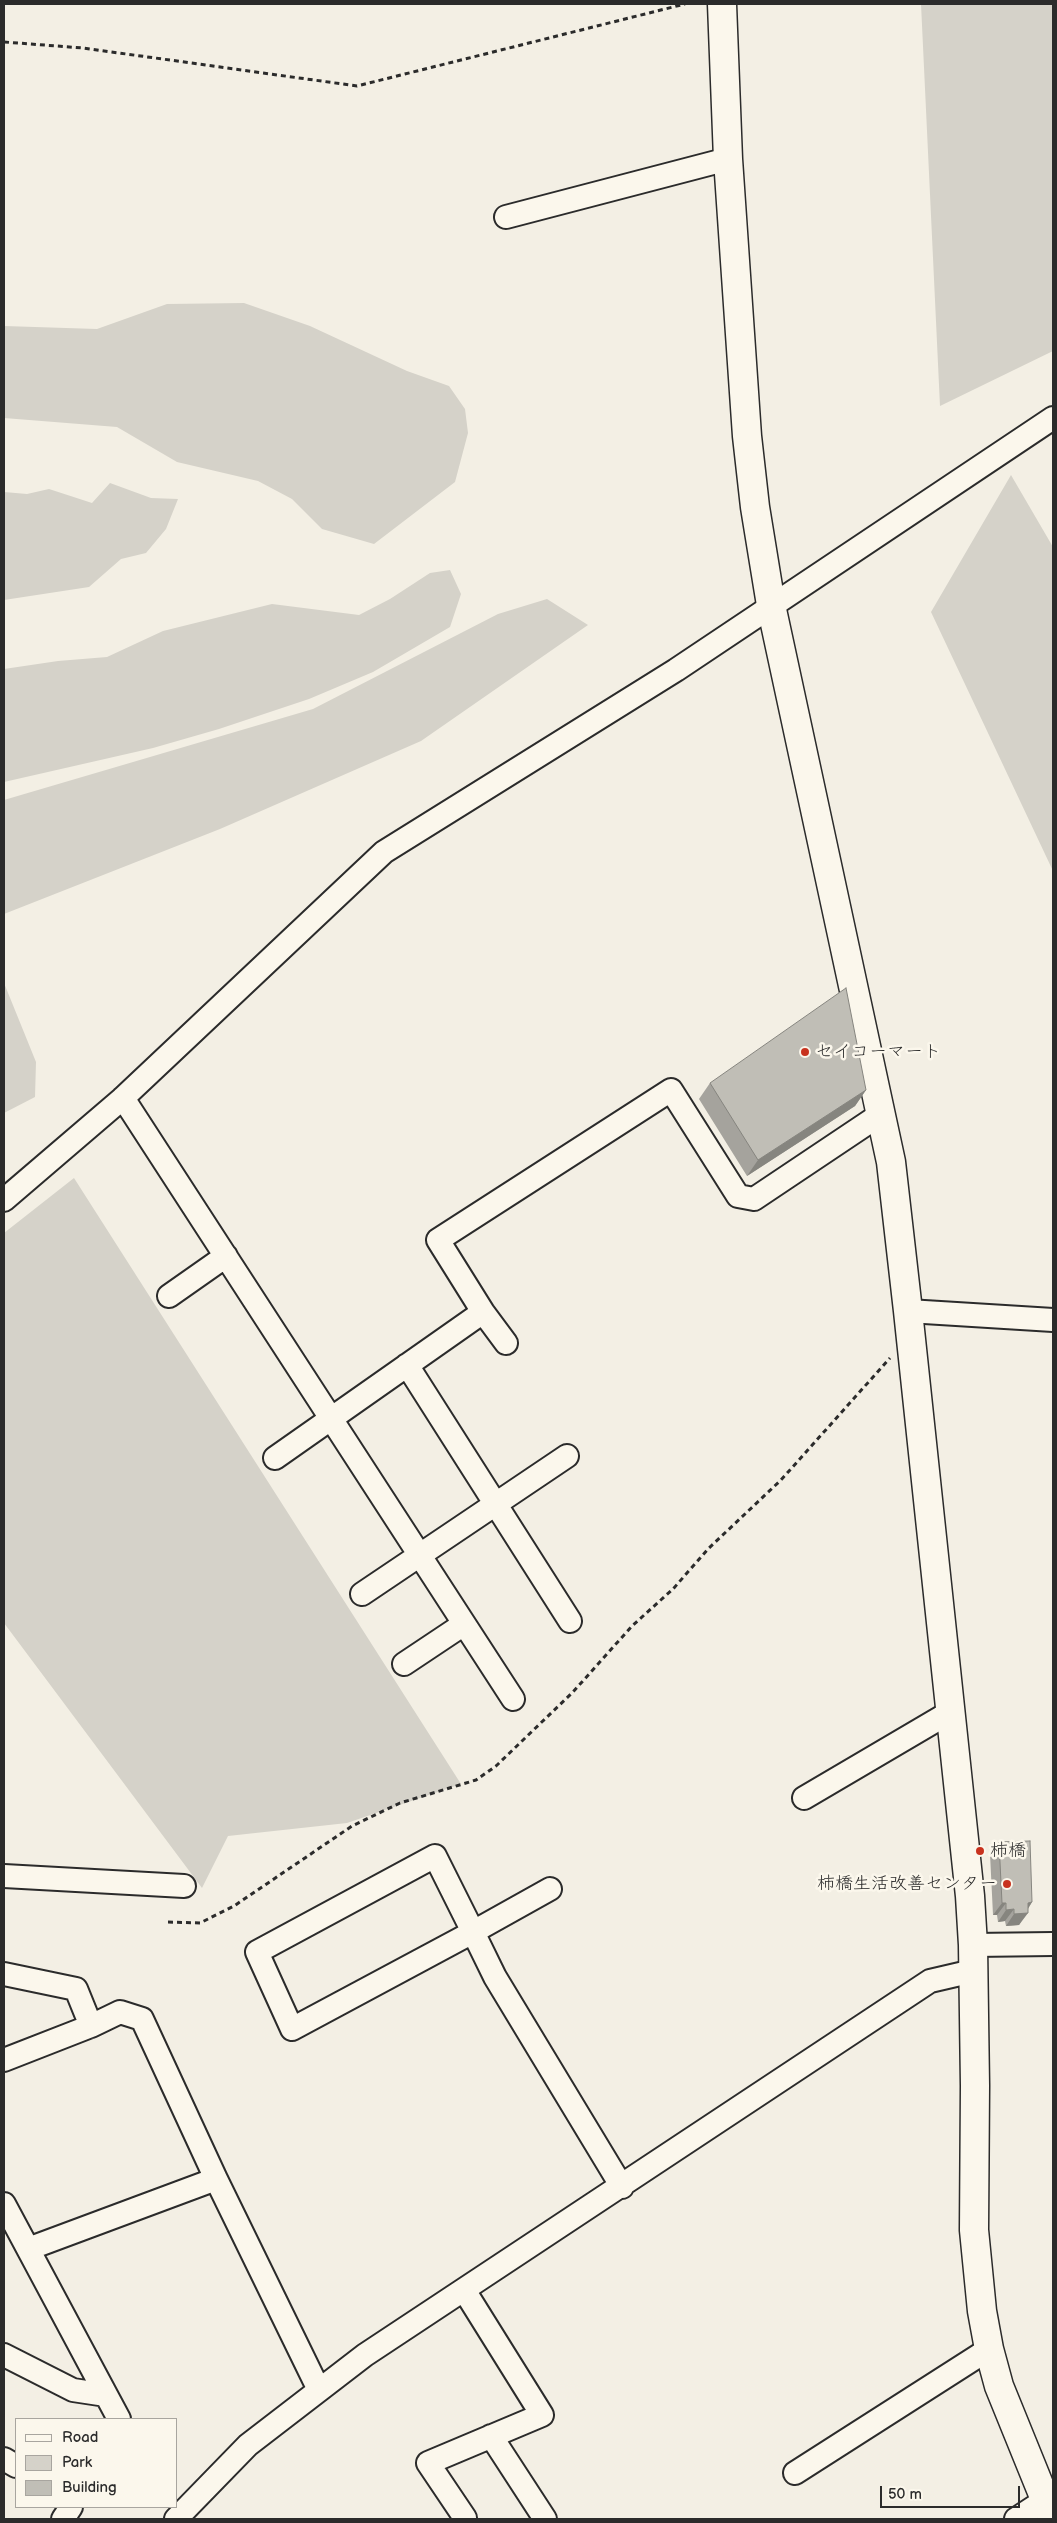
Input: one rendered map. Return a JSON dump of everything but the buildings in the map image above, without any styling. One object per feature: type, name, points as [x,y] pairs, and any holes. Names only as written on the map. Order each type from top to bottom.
[{"type":"street","points":[[722,4],[728,159],[747,436],[755,507],[771,605],[891,1162],[952,1711],[973,1958],[974,2230],[981,2302],[989,2349],[999,2386],[1049,2510],[1016,2519]]},
{"type":"street","points":[[506,217],[728,159]]},
{"type":"street","points":[[4,1200],[123,1098],[384,852],[676,670],[1053,418]]},
{"type":"street","points":[[506,1343],[483,1312],[438,1240],[671,1090],[738,1196],[754,1199],[881,1114]]},
{"type":"street","points":[[123,1098],[513,1699]]},
{"type":"street","points":[[169,1296],[226,1256]]},
{"type":"street","points":[[275,1458],[483,1312]]},
{"type":"street","points":[[909,1322],[1053,1320]]},
{"type":"street","points":[[407,1365],[570,1621]]},
{"type":"street","points":[[362,1594],[568,1456]]},
{"type":"street","points":[[404,1664],[464,1624]]},
{"type":"street","points":[[804,1798],[952,1711]]},
{"type":"street","points":[[550,1888],[473,1932],[292,2029],[257,1952],[435,1856],[473,1932],[495,1977],[622,2187]]},
{"type":"street","points":[[4,1876],[184,1886]]},
{"type":"street","points":[[167,2508],[174,2519],[248,2445],[366,2355],[930,1981],[973,1958],[1053,1944]]},
{"type":"street","points":[[4,1974],[76,1989],[91,2026]]},
{"type":"street","points":[[4,2060],[91,2026],[120,2012],[142,2019],[216,2179],[319,2390]]},
{"type":"street","points":[[28,2249],[216,2179]]},
{"type":"street","points":[[4,2204],[118,2418]]},
{"type":"street","points":[[464,2290],[542,2415],[428,2463],[465,2518]]},
{"type":"street","points":[[795,2473],[989,2349]]},
{"type":"street","points":[[4,2354],[73,2390],[106,2395]]},
{"type":"street","points":[[490,2436],[545,2519]]},
{"type":"street","points":[[63,2519],[71,2508]]},
{"type":"path","points":[[4,42],[83,48],[357,86],[685,4]]},
{"type":"path","points":[[168,1922],[200,1923],[234,1906],[352,1826],[400,1803],[476,1780],[496,1766],[574,1692],[632,1626],[673,1589],[709,1548],[782,1480],[893,1355],[909,1322]]},
{"type":"green space","points":[[921,4],[1053,4],[1053,351],[940,406]]},
{"type":"green space","points":[[244,303],[310,326],[407,371],[449,386],[465,409],[468,433],[455,482],[374,544],[322,529],[292,499],[258,481],[177,462],[117,427],[4,418],[4,326],[97,329],[167,304]]},
{"type":"green space","points":[[1011,475],[1053,547],[1053,871],[931,612]]},
{"type":"green space","points":[[110,483],[151,498],[178,499],[166,529],[146,553],[121,559],[89,587],[4,600],[4,492],[27,494],[49,489],[92,503]]},
{"type":"green space","points":[[450,570],[461,594],[450,627],[373,672],[309,699],[219,729],[153,748],[4,782],[4,669],[58,661],[107,657],[163,631],[272,604],[359,615],[390,599],[430,573]]},
{"type":"green space","points":[[547,599],[588,625],[421,741],[220,829],[4,914],[4,800],[313,709],[498,614]]},
{"type":"green space","points":[[4,983],[36,1062],[35,1097],[4,1113]]},
{"type":"green space","points":[[74,1178],[461,1784],[347,1823],[228,1836],[202,1888],[4,1623],[4,1233]]},
{"type":"place","name":"セイコーマート","points":[[805,1052]]},
{"type":"place","name":"柿橋","points":[[980,1851]]},
{"type":"place","name":"柿橋生活改善センター","points":[[1007,1884]]}]
